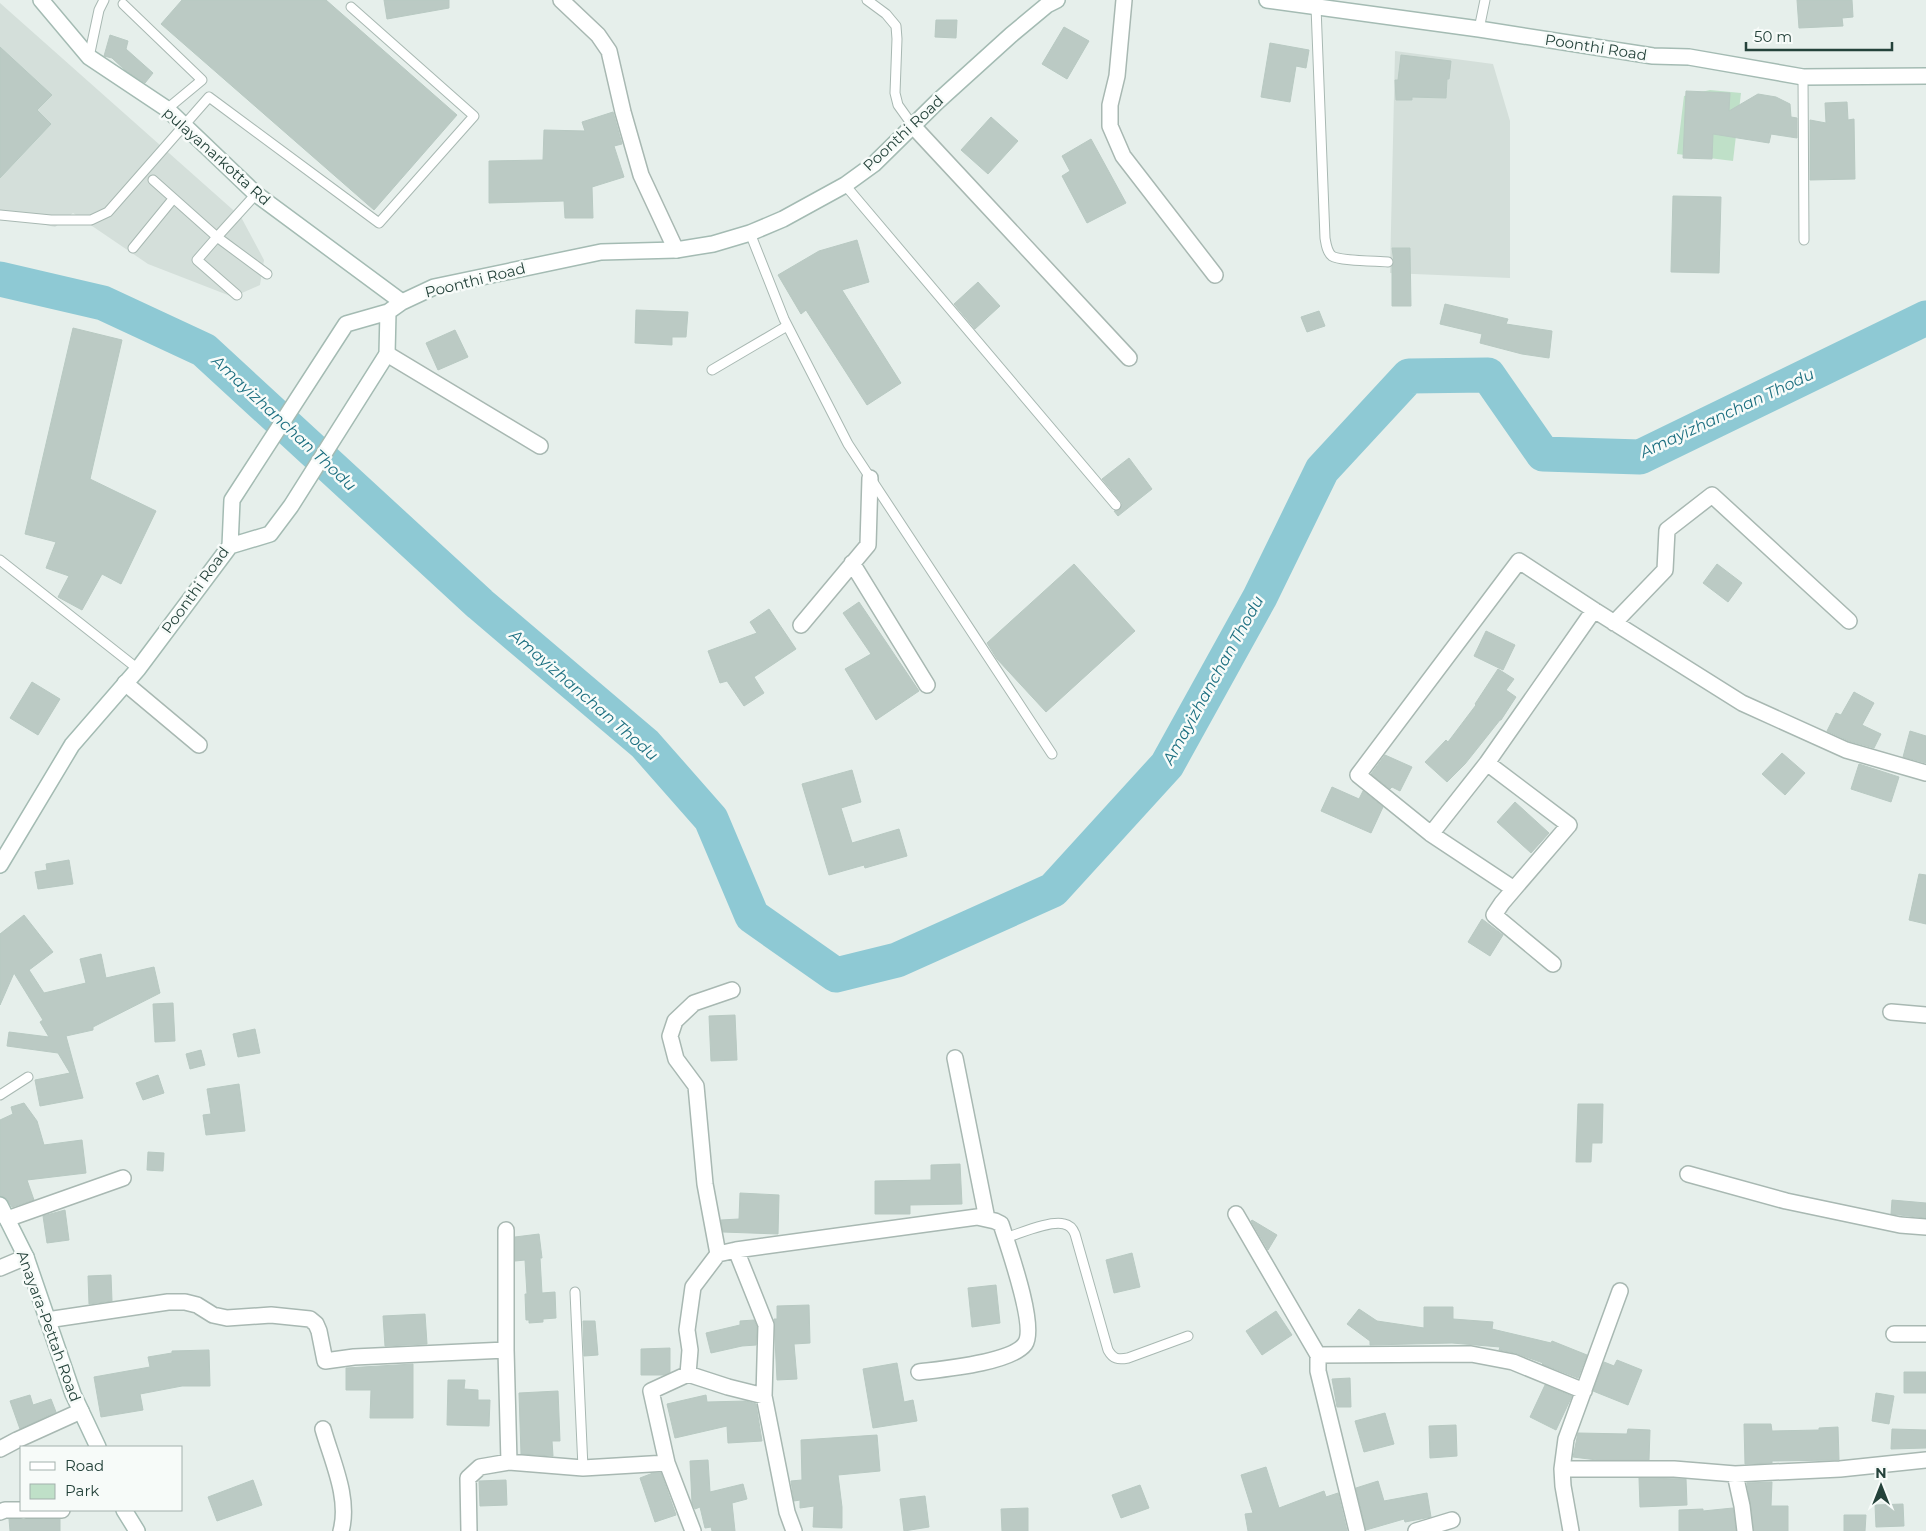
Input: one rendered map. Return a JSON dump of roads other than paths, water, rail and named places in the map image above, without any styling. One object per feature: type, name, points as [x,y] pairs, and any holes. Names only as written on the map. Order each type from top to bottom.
[{"type":"street","name":"pulayanarkotta Rd","points":[[41,0],[89,57],[167,110],[256,194],[402,302]]},
{"type":"street","points":[[561,0],[598,35],[609,51],[623,112],[642,175],[676,250]]},
{"type":"street","name":"Poonthi Road","points":[[0,865],[72,745],[138,669],[230,546],[232,500],[346,324],[388,312],[402,302],[434,287],[601,252],[676,250],[713,244],[750,233],[783,219],[845,185],[874,164],[1011,35],[1047,5],[1057,0]]},
{"type":"street","points":[[1124,0],[1117,76],[1110,105],[1110,126],[1123,156],[1215,275]]},
{"type":"street","name":"Poonthi Road","points":[[1267,0],[1479,29],[1653,56],[1689,57],[1804,77],[1926,76]]},
{"type":"street","points":[[913,126],[1129,358]]},
{"type":"street","points":[[230,546],[270,534],[291,506],[387,354],[388,312]]},
{"type":"street","points":[[387,354],[540,446]]},
{"type":"street","points":[[801,625],[868,545],[870,478]]},
{"type":"street","points":[[1614,623],[1665,570],[1667,530],[1712,495],[1849,622]]},
{"type":"street","points":[[1514,889],[1431,834],[1358,775],[1519,561],[1742,703],[1846,750],[1926,773]]},
{"type":"street","points":[[852,564],[927,685]]},
{"type":"street","points":[[1431,834],[1487,763],[1594,610]]},
{"type":"street","points":[[125,683],[199,745]]},
{"type":"street","points":[[1487,763],[1568,825],[1494,915],[1553,964]]},
{"type":"street","points":[[718,1254],[705,1184],[696,1086],[676,1059],[670,1036],[675,1021],[694,1003],[732,990]]},
{"type":"street","points":[[1891,1012],[1926,1015]]},
{"type":"street","points":[[955,1058],[987,1219]]},
{"type":"street","points":[[1688,1174],[1786,1201],[1900,1225],[1926,1227]]},
{"type":"street","points":[[7,1219],[123,1178]]},
{"type":"street","name":"Anayara-Pettah Road","points":[[0,1205],[26,1257],[73,1394],[98,1446]]},
{"type":"street","points":[[1236,1214],[1318,1355],[1318,1371],[1357,1531]]},
{"type":"street","points":[[688,1374],[690,1350],[687,1330],[692,1287],[718,1254],[968,1218],[987,1219],[1001,1224],[1027,1312],[1029,1328],[1026,1342],[1017,1351],[1001,1357],[961,1367],[918,1372]]},
{"type":"street","points":[[506,1230],[506,1350],[509,1462]]},
{"type":"street","points":[[736,1250],[766,1325],[764,1396],[787,1512],[794,1531]]},
{"type":"street","points":[[0,1268],[26,1257]]},
{"type":"street","points":[[1572,1531],[1563,1486],[1562,1469],[1566,1439],[1620,1291]]},
{"type":"street","points":[[47,1320],[168,1302],[185,1302],[197,1305],[213,1315],[227,1318],[271,1315],[310,1319],[316,1324],[319,1331],[325,1361],[354,1357],[506,1350]]},
{"type":"street","points":[[1894,1334],[1926,1334]]},
{"type":"street","points":[[1318,1355],[1471,1354],[1513,1362],[1584,1392]]},
{"type":"street","points":[[693,1531],[667,1463],[652,1391],[688,1374],[764,1396]]},
{"type":"street","points":[[0,1449],[16,1440],[81,1412]]},
{"type":"street","points":[[323,1429],[341,1493],[344,1512],[341,1531]]},
{"type":"street","points":[[1562,1469],[1674,1469],[1735,1474],[1840,1468],[1926,1460]]},
{"type":"street","points":[[469,1531],[468,1478],[480,1467],[509,1462],[583,1468],[667,1463]]},
{"type":"street","points":[[1735,1474],[1745,1531]]},
{"type":"street","points":[[0,1512],[20,1510]]},
{"type":"street","points":[[125,1511],[137,1531]]},
{"type":"street","points":[[1416,1531],[1452,1520]]},
{"type":"lane","points":[[89,57],[99,10],[104,0]]},
{"type":"lane","points":[[867,0],[886,14],[896,26],[895,93],[898,105],[913,126]]},
{"type":"lane","points":[[1479,29],[1485,0]]},
{"type":"lane","points":[[123,4],[202,80],[167,110]]},
{"type":"lane","points":[[198,84],[209,97],[379,223],[474,116],[351,7]]},
{"type":"lane","points":[[1316,7],[1324,238],[1327,249],[1332,256],[1340,259],[1388,262]]},
{"type":"lane","points":[[1804,77],[1804,240]]},
{"type":"lane","points":[[0,215],[50,220],[91,220],[108,212],[209,97]]},
{"type":"lane","points":[[153,180],[218,237],[267,274]]},
{"type":"lane","points":[[845,185],[1116,505]]},
{"type":"lane","points":[[237,294],[197,260],[256,194]]},
{"type":"lane","points":[[133,248],[174,199]]},
{"type":"lane","points":[[750,233],[787,326],[848,444],[1052,754]]},
{"type":"lane","points":[[712,370],[787,326]]},
{"type":"lane","points":[[0,560],[138,669]]},
{"type":"lane","points":[[0,1095],[28,1077]]},
{"type":"lane","points":[[1005,1238],[1054,1224],[1064,1224],[1071,1227],[1076,1234],[1108,1350],[1112,1356],[1122,1360],[1188,1336]]},
{"type":"lane","points":[[575,1292],[583,1468]]},
{"type":"waterway","name":"Amayizhanchan Thodu","points":[[0,279],[103,303],[204,350],[480,604],[645,744],[711,819],[752,916],[836,975],[897,960],[1053,890],[1167,765],[1260,597],[1322,470],[1409,376],[1488,375],[1543,454],[1640,457],[1926,318]]}]
